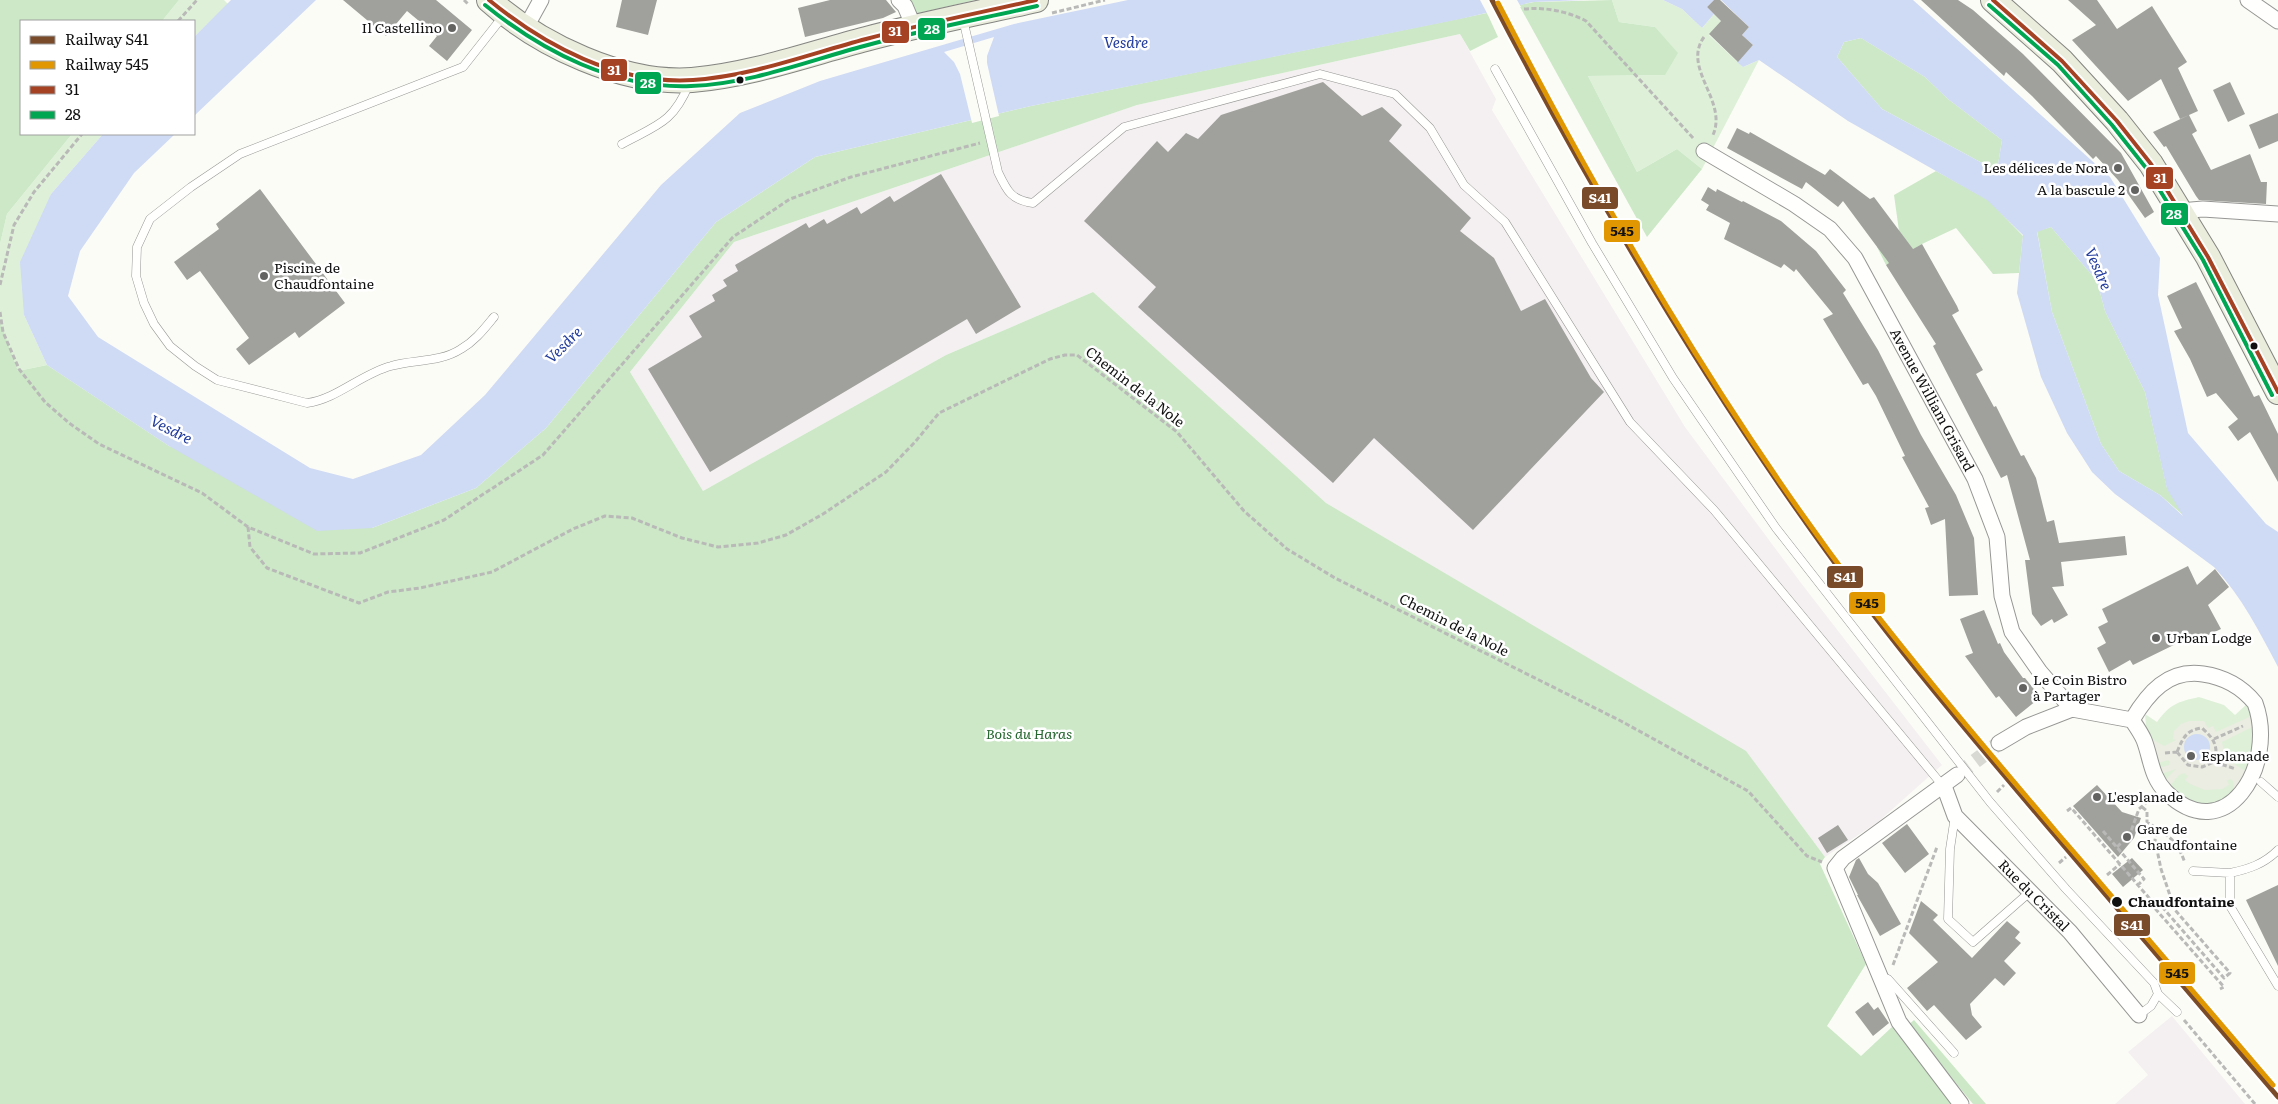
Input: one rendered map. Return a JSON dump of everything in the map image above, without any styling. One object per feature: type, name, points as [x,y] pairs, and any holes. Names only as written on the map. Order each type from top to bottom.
[{"type":"main road","points":[[497,7],[525,29],[563,51],[616,70],[645,77],[691,80],[743,72],[914,27],[1036,0]]},
{"type":"main road","points":[[1993,0],[2062,61],[2118,121],[2151,164],[2208,257],[2278,392]]},
{"type":"street","points":[[525,29],[541,0]]},
{"type":"street","points":[[898,0],[905,6],[914,27]]},
{"type":"street","points":[[2248,0],[2278,21]]},
{"type":"street","name":"Avenue William Grisard","points":[[1704,151],[1794,204],[1830,230],[1855,258],[1975,479],[1997,537],[2002,596],[2012,632],[2040,672],[2072,709]]},
{"type":"street","points":[[2180,211],[2203,209],[2278,214]]},
{"type":"street","points":[[1999,743],[2026,727],[2072,709],[2132,720],[2144,740],[2153,773],[2164,790],[2176,801],[2188,807],[2201,811],[2217,811],[2232,806],[2244,799],[2260,782],[2269,758],[2269,714],[2232,683],[2216,676],[2195,673],[2177,676],[2161,684],[2145,698],[2132,720]]},
{"type":"street","points":[[1957,775],[1843,858],[1835,868],[1884,978],[1899,1022],[1960,1104]]},
{"type":"street","name":"Rue du Cristal","points":[[1944,786],[1955,816],[2070,932],[2139,1015]]},
{"type":"lane","points":[[494,317],[480,335],[454,353],[440,359],[391,366],[361,378],[320,401],[307,403],[217,380],[195,366],[170,346],[154,324],[144,304],[136,276],[137,247],[150,219],[190,187],[240,154],[463,67],[497,7]]},
{"type":"lane","points":[[962,17],[998,172],[1008,193],[1024,202],[1033,203],[1124,127],[1320,74],[1395,94],[1430,128],[1464,185],[1505,222],[1630,422],[1714,510],[1944,786]]},
{"type":"lane","points":[[1495,69],[1592,242],[1668,370],[1776,528],[1990,802],[2084,909],[2154,983],[2158,994],[2178,1012]]},
{"type":"lane","points":[[622,144],[666,121],[678,107],[691,80]]},
{"type":"lane","points":[[2260,782],[2278,797]]},
{"type":"lane","points":[[1955,816],[1950,849],[1948,919],[1973,942],[2031,891]]},
{"type":"lane","points":[[2193,871],[2230,874],[2249,869],[2268,860],[2278,850]]},
{"type":"lane","points":[[2230,874],[2230,906],[2278,986]]},
{"type":"lane","points":[[1884,978],[1954,1054]]},
{"type":"lane","points":[[2139,1015],[2151,1006],[2158,994]]},
{"type":"path","points":[[179,20],[197,0]]},
{"type":"path","points":[[1524,9],[1540,7],[1573,14],[1586,21],[1704,151],[1717,127],[1715,105],[1696,56],[1698,45],[1704,37]]},
{"type":"path","points":[[0,285],[14,225],[34,192],[81,135]]},
{"type":"path","points":[[0,312],[3,332],[19,369],[45,402],[69,423],[99,444],[202,493],[248,527],[314,554],[360,553],[444,520],[543,455],[733,237],[790,199],[851,177],[990,138]]},
{"type":"path","name":"Chemin de la Nole","points":[[248,527],[250,547],[267,568],[359,603],[388,592],[420,588],[492,572],[573,530],[605,516],[632,518],[682,538],[718,547],[758,543],[786,535],[823,514],[886,472],[940,413],[1050,359],[1065,355],[1077,355],[1177,432],[1244,511],[1287,549],[1335,578],[1621,721],[1748,791],[1807,856],[1835,868]]},
{"type":"path","points":[[2214,739],[2269,714]]},
{"type":"path","points":[[2214,762],[2217,752],[2214,739],[2202,728],[2192,730],[2184,735],[2177,752],[2188,765],[2202,767],[2214,762],[2254,775],[2260,782]]},
{"type":"path","points":[[2117,847],[2130,834],[2139,809],[2164,790]]},
{"type":"path","points":[[2142,807],[2147,811],[2147,822],[2169,835],[2177,843],[2187,870],[2193,871]]},
{"type":"path","points":[[2067,811],[2071,808],[2120,864],[2154,904],[2152,905],[2224,987],[2220,989]]},
{"type":"path","points":[[1884,978],[1935,850],[1955,816]]},
{"type":"path","points":[[2154,904],[2157,901],[2224,978],[2230,973],[2175,910],[2161,869],[2155,840],[2158,829]]},
{"type":"path","points":[[2103,831],[2144,879],[2138,885]]},
{"type":"path","points":[[2107,875],[2120,864]]},
{"type":"path","points":[[2178,1012],[2256,1104]]},
{"type":"shaded area","points":[[1460,34],[1496,99],[1492,110],[1685,427],[1801,583],[1942,765],[1878,822],[1825,857],[1745,751],[1326,503],[1093,292],[946,355],[703,491],[630,372],[734,242],[1137,105]]},
{"type":"shaded area","name":"Esplanade","points":[[2256,714],[2260,723],[2222,742],[2226,759],[2242,769],[2254,773],[2241,777],[2245,781],[2230,801],[2228,794],[2234,789],[2233,781],[2230,779],[2227,781],[2229,785],[2222,789],[2205,790],[2185,780],[2188,776],[2184,773],[2179,775],[2169,787],[2164,781],[2176,769],[2161,774],[2159,768],[2169,765],[2170,762],[2168,760],[2158,763],[2152,739],[2164,746],[2176,740],[2173,739],[2174,731],[2181,724],[2189,721],[2204,721],[2208,728],[2213,726],[2216,732]]},
{"type":"shaded area","points":[[2172,1016],[2245,1104],[2115,1104],[2148,1075],[2128,1052]]},
{"type":"green space","points":[[0,0],[179,0],[163,20],[20,20],[20,135],[71,135],[7,214],[0,244]]},
{"type":"green space","points":[[179,0],[224,0],[228,4],[195,36],[195,20],[163,20]]},
{"type":"green space","points":[[895,0],[975,0],[910,15]]},
{"type":"green space","points":[[1612,0],[1663,0],[1682,9],[1702,28],[1714,14],[1721,21],[1709,35],[1743,67],[1759,60],[1702,169],[1677,149],[1637,172],[1588,76],[1665,75],[1655,27],[1619,22]]},
{"type":"green space","points":[[1612,0],[1619,22],[1655,27],[1678,53],[1665,75],[1588,76],[1637,172],[1677,149],[1702,169],[1647,237],[1519,5],[1534,2]]},
{"type":"green space","name":"Bois du Haras","points":[[1487,13],[1498,37],[1470,51],[1460,34],[1137,105],[734,242],[630,372],[703,491],[946,355],[1093,292],[1326,503],[1746,751],[1825,857],[1820,864],[1866,964],[1827,1026],[1861,1056],[1892,1027],[1953,1104],[0,1104],[0,321],[18,371],[47,365],[169,446],[372,528],[476,488],[546,428],[716,222],[815,157],[1031,106]]},
{"type":"green space","points":[[1861,38],[1925,77],[1948,99],[2002,140],[1997,171],[1882,109],[1837,57],[1844,42]]},
{"type":"green space","points":[[71,135],[102,135],[51,194],[24,315],[47,365],[18,371],[0,321],[0,244],[7,214]]},
{"type":"green space","points":[[1936,171],[1988,200],[2023,236],[2019,273],[1993,274],[1956,228],[1922,244],[1886,265],[1877,247],[1899,231],[1894,195]]},
{"type":"green space","points":[[2051,227],[2097,281],[2105,311],[2145,392],[2167,488],[2184,516],[2160,495],[2119,471],[2101,444],[2052,312],[2037,231]]},
{"type":"green space","points":[[2199,697],[2224,705],[2235,715],[2248,703],[2265,742],[2230,801],[2202,805],[2186,800],[2164,781],[2152,738],[2146,726],[2145,714],[2157,722],[2170,707],[2185,700]]},
{"type":"green space","points":[[1914,1020],[1986,1104],[1973,1104],[1908,1025]]},
{"type":"water","points":[[231,0],[316,0],[195,115],[195,36]]},
{"type":"water","name":"Vesdre","points":[[1128,0],[1584,0],[1533,2],[1460,19],[1031,106],[815,157],[716,222],[546,428],[476,488],[372,528],[317,531],[169,446],[47,365],[24,315],[20,262],[51,194],[102,135],[174,135],[134,173],[80,251],[68,296],[98,337],[310,468],[353,479],[421,455],[485,395],[661,185],[740,113],[820,81],[1014,24]]},
{"type":"water","points":[[1663,0],[1714,0],[1707,7],[1714,14],[1702,28],[1682,9]]},
{"type":"water","name":"Vesdre","points":[[1721,0],[1913,0],[2110,177],[2160,258],[2158,295],[2188,433],[2266,524],[2278,532],[2278,667],[2242,602],[2224,578],[2214,567],[2115,494],[2092,472],[2067,433],[2041,377],[2017,293],[2023,235],[1987,200],[1848,121],[1759,60],[1743,67],[1737,62],[1753,45],[1742,35],[1749,27]],"holes":[[[1861,38],[1925,77],[1948,99],[2002,140],[1997,171],[1882,109],[1837,57],[1844,42]],[[2051,227],[2097,281],[2105,311],[2145,392],[2167,489],[2183,516],[2160,495],[2119,471],[2101,444],[2052,312],[2037,232]]]},
{"type":"water","points":[[2197,734],[2207,737],[2210,747],[2207,757],[2197,760],[2187,757],[2184,747],[2187,737]]},
{"type":"pier","points":[[1480,0],[1517,0],[1521,7],[1488,15]]},
{"type":"pier","points":[[994,37],[987,56],[987,63],[999,116],[972,123],[960,74],[954,62],[944,52]]},
{"type":"building","points":[[343,0],[436,0],[472,30],[447,61],[429,46],[437,36],[407,11],[386,36]]},
{"type":"building","points":[[622,0],[657,0],[648,35],[616,27]]},
{"type":"building","points":[[830,0],[886,0],[896,12],[883,18],[805,37],[798,8]]},
{"type":"building","points":[[1714,0],[1720,0],[1749,27],[1742,35],[1753,45],[1738,62],[1709,34],[1721,21],[1707,7]]},
{"type":"building","points":[[1921,0],[1958,0],[1973,10],[2023,54],[2121,153],[2154,212],[2145,218],[2118,180],[2096,156],[2093,159],[2032,96],[2006,72],[2004,76]]},
{"type":"building","points":[[2068,0],[2097,0],[2117,29],[2152,6],[2187,62],[2178,68],[2198,111],[2180,119],[2161,79],[2128,101],[2072,40],[2096,25]]},
{"type":"building","points":[[1323,82],[1362,116],[1382,107],[1402,125],[1389,141],[1471,218],[1460,231],[1494,258],[1521,311],[1545,299],[1591,378],[1604,392],[1473,530],[1374,438],[1333,483],[1138,307],[1156,287],[1084,221],[1157,141],[1168,152],[1186,133],[1198,139],[1221,115]]},
{"type":"building","points":[[2230,82],[2245,114],[2228,122],[2213,90]]},
{"type":"building","points":[[2278,113],[2278,141],[2259,149],[2249,125]]},
{"type":"building","points":[[2189,115],[2197,131],[2192,134],[2211,170],[2250,154],[2261,182],[2267,182],[2266,204],[2199,200],[2166,146],[2164,147],[2153,132]]},
{"type":"building","points":[[1737,128],[1749,134],[1750,132],[1825,175],[1830,169],[1870,199],[1874,197],[1913,249],[1922,244],[1957,306],[1959,311],[1952,315],[1983,370],[1976,374],[1994,407],[1996,406],[2021,456],[2024,455],[2036,478],[2047,522],[2054,520],[2059,543],[2125,536],[2127,555],[2061,562],[2064,586],[2052,587],[2068,615],[2054,623],[2052,619],[2041,626],[2032,614],[2025,560],[2030,560],[2007,475],[2001,478],[1933,346],[1936,344],[1886,265],[1889,263],[1843,201],[1838,207],[1806,182],[1802,189],[1727,148]]},
{"type":"building","points":[[941,174],[1021,307],[976,334],[967,319],[710,472],[648,369],[702,337],[689,316],[715,301],[712,295],[727,286],[723,280],[738,271],[735,265],[806,223],[809,228],[824,219],[827,224],[857,207],[861,214],[890,196],[894,202]]},
{"type":"building","points":[[1708,187],[1716,192],[1717,189],[1743,201],[1781,221],[1816,251],[1846,290],[1843,293],[1878,350],[1921,435],[1956,495],[1974,538],[1978,595],[1949,596],[1945,519],[1931,525],[1925,508],[1929,507],[1902,457],[1905,456],[1876,396],[1868,383],[1863,385],[1823,319],[1833,314],[1796,269],[1794,272],[1784,264],[1781,268],[1724,239],[1730,223],[1706,210],[1709,205],[1701,200]]},
{"type":"building","name":"Piscine de Chaudfontaine","points":[[260,189],[345,303],[299,338],[295,332],[249,365],[236,349],[249,338],[200,271],[187,280],[174,262],[219,229],[216,224]]},
{"type":"building","points":[[2196,282],[2254,397],[2259,395],[2278,434],[2278,482],[2250,432],[2238,441],[2228,427],[2238,419],[2216,393],[2207,397],[2190,359],[2174,331],[2182,328],[2167,296]]},
{"type":"building","points":[[2188,566],[2197,585],[2215,569],[2229,587],[2208,605],[2221,629],[2191,643],[2188,638],[2133,665],[2130,660],[2109,672],[2097,648],[2106,643],[2098,627],[2108,622],[2102,609]]},
{"type":"building","points":[[1984,610],[1998,644],[2000,643],[2004,652],[2023,678],[2037,693],[2036,701],[2016,717],[1999,696],[1996,698],[1965,656],[1973,653],[1960,619]]},
{"type":"building","name":"Gare de Chaudfontaine","points":[[2097,785],[2122,812],[2141,818],[2134,838],[2118,857],[2073,806]]},
{"type":"building","points":[[1907,824],[1929,854],[1905,873],[1882,843]]},
{"type":"building","points":[[1838,825],[1848,840],[1827,853],[1818,838]]},
{"type":"building","points":[[1859,858],[1868,874],[1878,883],[1901,924],[1880,936],[1849,877],[1856,860]]},
{"type":"building","points":[[2132,858],[2143,870],[2123,887],[2112,874]]},
{"type":"building","points":[[2278,885],[2278,966],[2246,900]]},
{"type":"building","points":[[1921,901],[1938,915],[1933,920],[1972,958],[2007,921],[2020,932],[2015,938],[2021,943],[2004,961],[2016,973],[2004,986],[1995,978],[1970,1004],[1972,1015],[1982,1027],[1966,1040],[1934,1005],[1927,1011],[1907,988],[1938,962],[1909,933]]},
{"type":"building","points":[[1868,1002],[1874,1010],[1878,1007],[1889,1023],[1873,1036],[1855,1012]]},
{"type":"tunnel","points":[[1957,775],[1999,743]]},
{"type":"rail line","name":"S41","points":[[1492,0],[1569,143],[1649,282],[1735,419],[1827,552],[1909,660],[1966,730],[2278,1097]]},
{"type":"rail line","name":"545","points":[[1498,3],[1580,156],[1666,305],[1759,451],[1808,522],[1859,592],[1958,715],[2273,1085]]},
{"type":"transit line","name":"31","points":[[489,0],[534,33],[584,59],[610,69],[637,76],[665,80],[693,80],[737,74],[929,23],[1036,0]]},
{"type":"transit line","name":"31","points":[[1993,0],[2062,61],[2117,121],[2151,164],[2208,257],[2278,392]]},
{"type":"transit line","name":"28","points":[[485,5],[531,38],[581,64],[635,81],[691,86],[735,81],[779,71],[885,40],[1037,6]]},
{"type":"transit line","name":"28","points":[[1989,5],[2058,65],[2112,125],[2146,168],[2203,260],[2272,395]]},
{"type":"place","name":"Il Castellino","points":[[452,28]]},
{"type":"place","name":"Les délices de Nora","points":[[2118,168]]},
{"type":"place","name":"A la bascule 2","points":[[2135,190]]},
{"type":"place","name":"Piscine de Chaudfontaine","points":[[264,276]]},
{"type":"place","name":"Urban Lodge","points":[[2156,638]]},
{"type":"place","name":"Le Coin Bistro à Partager","points":[[2023,688]]},
{"type":"place","name":"Esplanade","points":[[2191,756]]},
{"type":"place","name":"L'esplanade","points":[[2097,797]]},
{"type":"place","name":"Gare de Chaudfontaine","points":[[2127,837]]},
{"type":"place","name":"Chaudfontaine","points":[[2117,902]]}]
